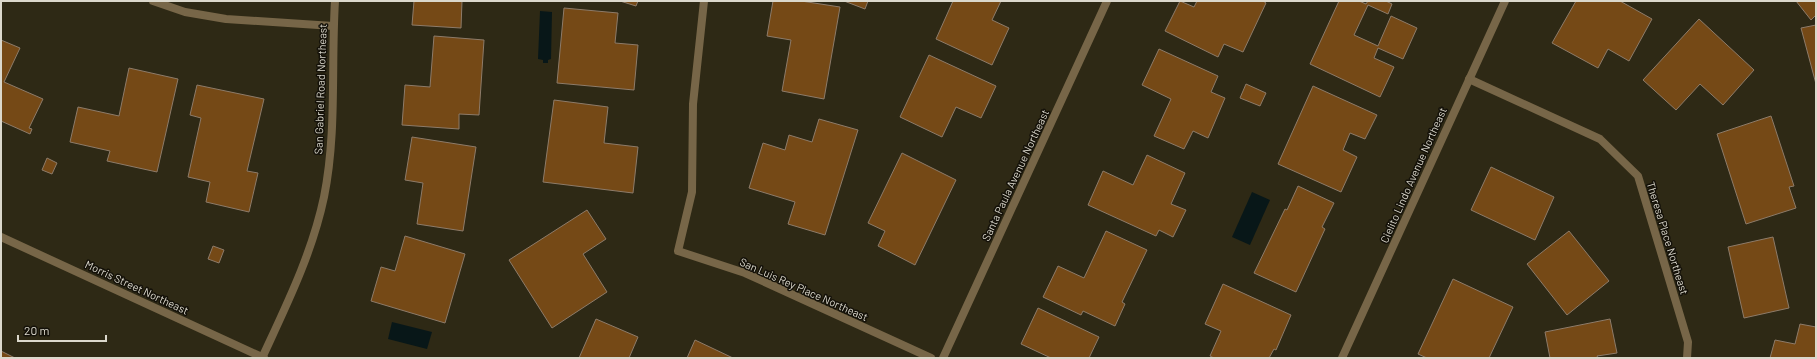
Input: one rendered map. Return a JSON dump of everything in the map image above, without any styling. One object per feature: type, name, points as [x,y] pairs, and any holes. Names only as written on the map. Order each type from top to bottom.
[{"type":"street","points":[[153,1],[185,12],[226,19],[333,26]]},
{"type":"street","name":"San Gabriel Road Northeast","points":[[263,358],[310,250],[324,197],[333,110],[333,26],[335,1]]},
{"type":"street","name":"San Luis Rey Place Northeast","points":[[704,1],[693,104],[692,192],[678,252],[745,273],[931,358]]},
{"type":"street","name":"Santa Paula Avenue Northeast","points":[[943,358],[1108,1]]},
{"type":"street","name":"Cielito Lindo Avenue Northeast","points":[[1342,358],[1505,1]]},
{"type":"street","name":"Theresa Place Northeast","points":[[1469,79],[1600,139],[1638,176],[1688,342],[1687,358]]},
{"type":"street","name":"Morris Street Northeast","points":[[1,237],[263,358]]},
{"type":"shaded area","points":[[540,11],[552,12],[551,59],[548,60],[548,63],[543,63],[543,60],[538,59]]},
{"type":"shaded area","points":[[1252,192],[1270,200],[1250,245],[1232,237]]},
{"type":"shaded area","points":[[392,322],[432,332],[427,349],[388,339]]},
{"type":"building","points":[[414,1],[462,1],[461,28],[412,25]]},
{"type":"building","points":[[620,1],[638,1],[636,6]]},
{"type":"building","points":[[773,1],[801,1],[840,7],[824,99],[782,91],[791,40],[767,36]]},
{"type":"building","points":[[844,1],[868,1],[865,9]]},
{"type":"building","points":[[953,1],[1001,1],[992,20],[1009,28],[992,65],[936,39]]},
{"type":"building","points":[[1180,1],[1194,7],[1197,1],[1263,1],[1266,3],[1243,52],[1224,44],[1218,57],[1165,31]]},
{"type":"building","points":[[1339,1],[1359,1],[1366,4],[1368,1],[1386,1],[1392,4],[1388,14],[1368,5],[1354,35],[1378,46],[1391,16],[1417,28],[1403,59],[1378,48],[1374,58],[1394,67],[1380,97],[1310,64]]},
{"type":"building","points":[[1576,1],[1620,1],[1652,19],[1629,61],[1608,49],[1598,68],[1552,43]]},
{"type":"building","points":[[1796,1],[1816,1],[1816,15],[1811,20]]},
{"type":"building","points":[[564,8],[618,13],[615,43],[638,45],[634,90],[557,83]]},
{"type":"building","points":[[1699,19],[1754,70],[1723,105],[1700,84],[1676,110],[1643,80]]},
{"type":"building","points":[[1816,25],[1816,84],[1801,28]]},
{"type":"building","points":[[434,36],[484,40],[479,115],[459,114],[459,129],[402,125],[405,85],[430,87]]},
{"type":"building","points":[[1,40],[20,48],[4,82],[43,99],[29,128],[32,129],[30,134],[1,121]]},
{"type":"building","points":[[1159,49],[1218,76],[1211,92],[1225,98],[1208,138],[1193,131],[1184,149],[1154,136],[1171,99],[1142,85]]},
{"type":"building","points":[[929,55],[996,86],[981,118],[956,107],[942,137],[900,117]]},
{"type":"building","points":[[129,68],[178,79],[157,172],[107,161],[110,151],[70,142],[78,107],[119,116]]},
{"type":"building","points":[[1246,84],[1266,93],[1260,106],[1240,98]]},
{"type":"building","points":[[197,85],[264,99],[247,171],[258,173],[249,212],[206,202],[210,182],[188,177],[201,118],[190,115]]},
{"type":"building","points":[[1313,86],[1377,115],[1365,139],[1350,133],[1343,150],[1357,157],[1341,192],[1278,164]]},
{"type":"building","points":[[554,100],[608,107],[604,143],[638,147],[633,193],[543,182]]},
{"type":"building","points":[[1771,116],[1794,186],[1789,187],[1796,208],[1746,224],[1717,134]]},
{"type":"building","points":[[819,119],[858,130],[825,235],[788,224],[795,202],[749,188],[763,143],[785,150],[789,135],[812,142]]},
{"type":"building","points":[[412,137],[476,147],[463,231],[417,224],[423,183],[405,180]]},
{"type":"building","points":[[902,153],[956,180],[915,265],[878,246],[885,231],[868,223]]},
{"type":"building","points":[[1147,155],[1185,173],[1171,204],[1186,210],[1173,237],[1159,230],[1156,236],[1088,205],[1103,171],[1133,185]]},
{"type":"building","points":[[47,158],[57,163],[52,174],[42,170]]},
{"type":"building","points":[[1491,167],[1554,197],[1535,240],[1471,210]]},
{"type":"building","points":[[1298,186],[1334,203],[1322,227],[1325,229],[1296,292],[1254,273],[1285,209],[1287,210]]},
{"type":"building","points":[[587,210],[606,239],[583,254],[607,292],[552,328],[509,260]]},
{"type":"building","points":[[1106,231],[1147,250],[1122,302],[1125,304],[1115,326],[1083,311],[1081,315],[1043,297],[1058,266],[1084,278]]},
{"type":"building","points":[[1569,231],[1609,281],[1567,315],[1527,264]]},
{"type":"building","points":[[405,236],[465,254],[445,323],[371,301],[381,267],[395,271]]},
{"type":"building","points":[[1773,237],[1789,308],[1744,318],[1728,247]]},
{"type":"building","points":[[213,246],[224,250],[219,263],[208,259]]},
{"type":"building","points":[[1453,279],[1513,307],[1489,358],[1427,358],[1418,354]]},
{"type":"building","points":[[1223,284],[1291,315],[1276,350],[1274,349],[1269,358],[1214,358],[1210,356],[1221,331],[1205,324]]},
{"type":"building","points":[[1038,308],[1099,337],[1089,358],[1051,358],[1021,344]]},
{"type":"building","points":[[596,319],[638,337],[629,358],[579,358]]},
{"type":"building","points":[[1610,319],[1617,353],[1597,356],[1598,358],[1550,358],[1545,332]]},
{"type":"building","points":[[1800,324],[1816,327],[1816,358],[1770,358],[1775,340],[1795,344]]},
{"type":"building","points":[[695,340],[733,358],[687,358]]},
{"type":"building","points":[[1,351],[15,358],[1,358]]}]
